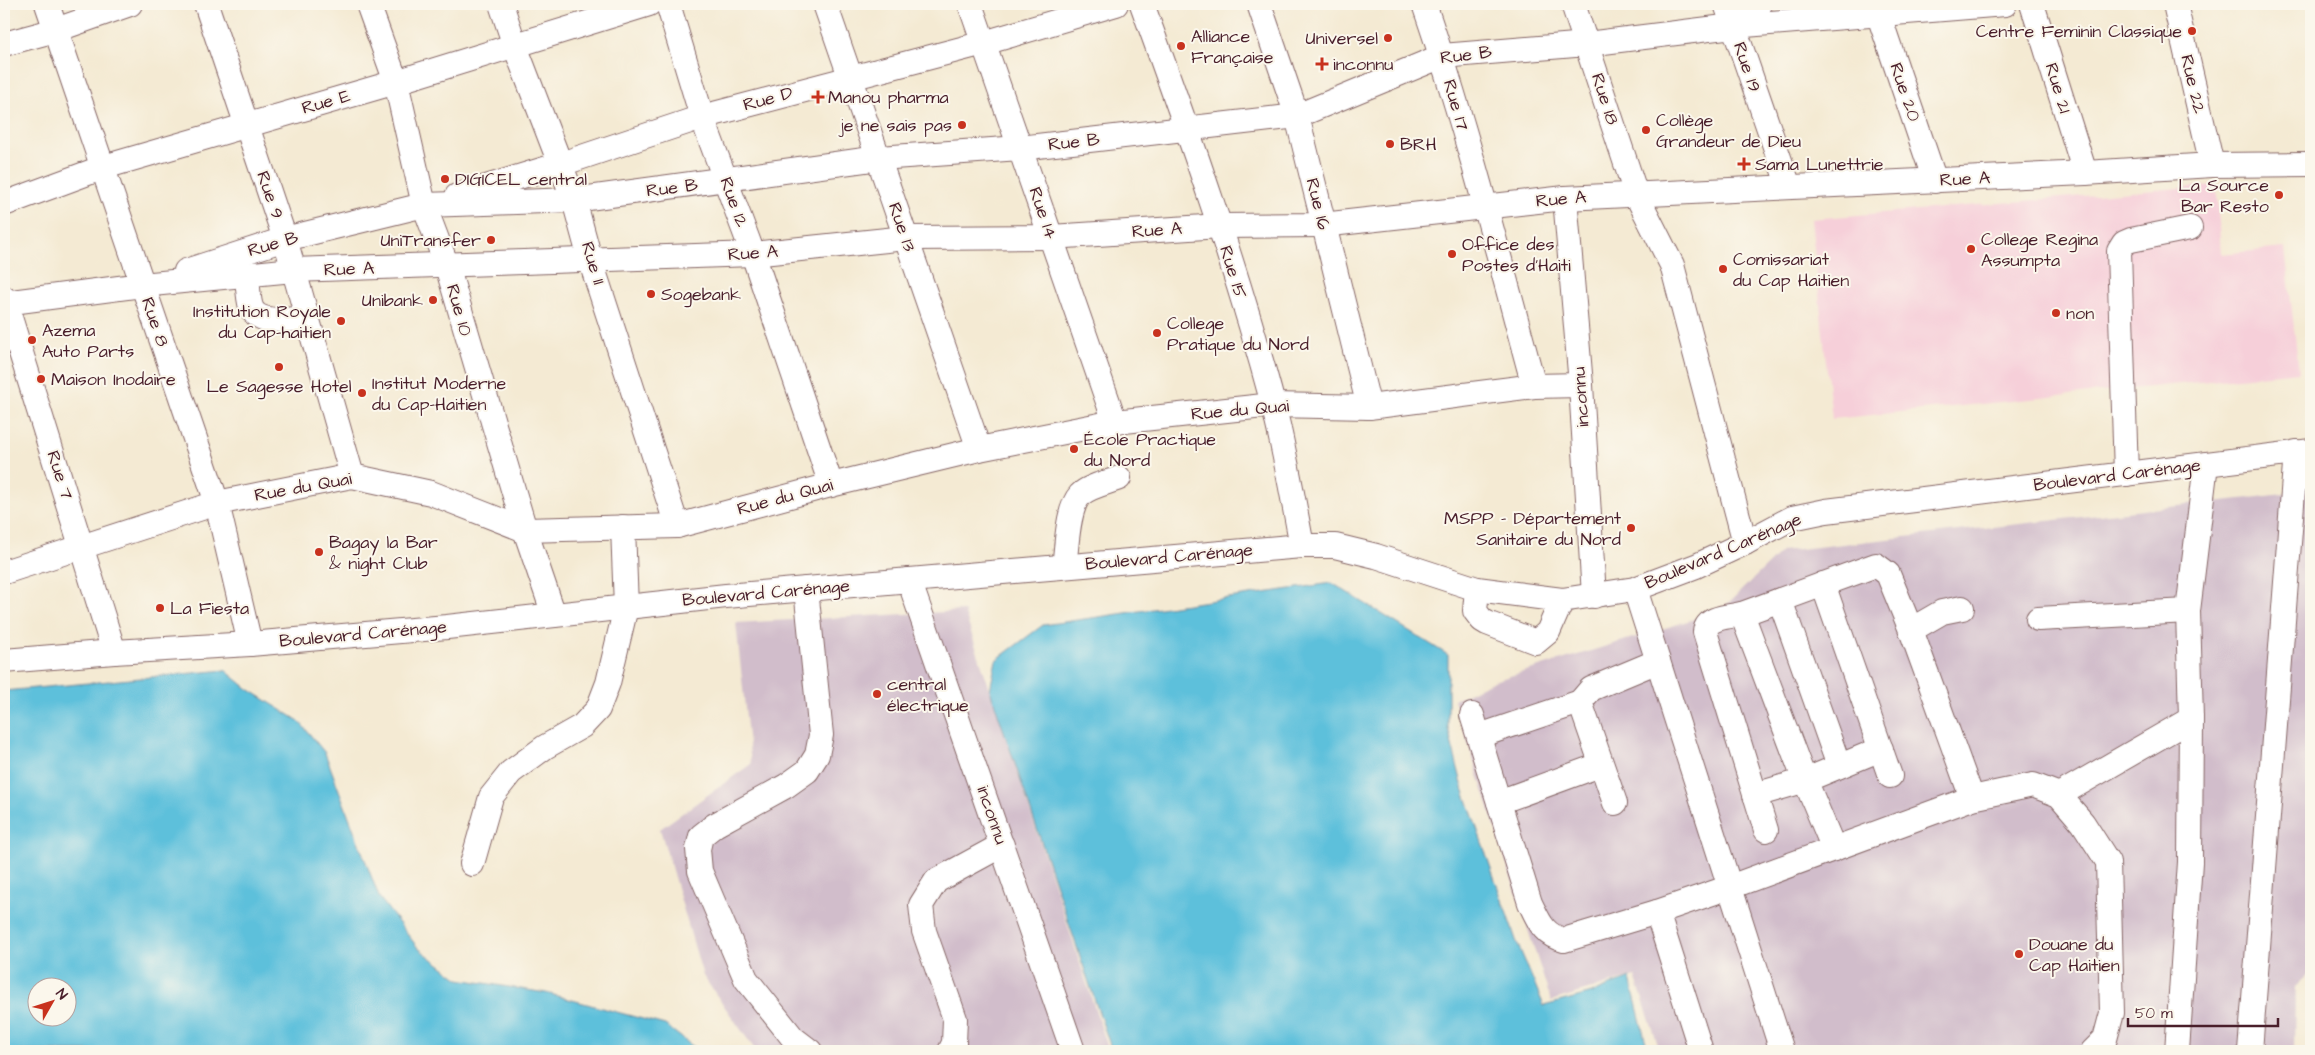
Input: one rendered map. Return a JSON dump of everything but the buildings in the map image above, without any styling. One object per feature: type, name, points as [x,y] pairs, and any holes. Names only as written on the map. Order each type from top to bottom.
[{"type":"street","name":"Rue 8","points":[[47,4],[217,503],[250,644]]},
{"type":"street","points":[[4,44],[56,30],[130,4]]},
{"type":"street","name":"Rue 9","points":[[206,4],[245,125],[285,239],[352,476]]},
{"type":"street","name":"Rue 10","points":[[368,4],[396,82],[424,205],[446,266],[525,530],[554,615]]},
{"type":"street","name":"Rue 11","points":[[501,4],[515,46],[574,200],[590,259],[677,526]]},
{"type":"street","name":"Rue E","points":[[4,204],[104,167],[396,82],[649,4]]},
{"type":"street","name":"Rue 12","points":[[668,4],[702,117],[753,254],[831,485]]},
{"type":"street","name":"Rue 13","points":[[825,4],[979,449]]},
{"type":"street","name":"Rue 14","points":[[970,4],[1115,422]]},
{"type":"street","name":"Rue D","points":[[424,205],[561,164],[702,117],[984,42],[1116,4]]},
{"type":"street","name":"Rue 15","points":[[1142,4],[1188,129],[1220,226],[1273,405],[1302,546]]},
{"type":"street","name":"Rue 16","points":[[1260,4],[1296,116],[1369,407]]},
{"type":"street","name":"Rue 17","points":[[1424,4],[1442,56],[1486,208]]},
{"type":"street","name":"Rue 18","points":[[1573,4],[1636,194],[1672,265],[1745,544]]},
{"type":"street","name":"Rue 19","points":[[1726,4],[1789,187]]},
{"type":"street","points":[[1733,26],[1760,4]]},
{"type":"street","name":"Rue B","points":[[142,285],[285,239],[424,205],[574,200],[726,181],[879,158],[1020,148],[1296,116],[1442,56],[1587,44],[1877,10],[2005,4]]},
{"type":"street","name":"Rue 21","points":[[2032,4],[2085,173]]},
{"type":"street","name":"Rue 22","points":[[2175,4],[2212,165]]},
{"type":"street","name":"Rue 20","points":[[1877,10],[1935,181]]},
{"type":"street","name":"Rue A","points":[[4,301],[294,270],[753,254],[906,238],[1051,236],[1220,226],[1322,225],[1565,198],[1935,181],[2212,165],[2311,164]]},
{"type":"street","name":"inconnu","points":[[1565,198],[1581,385],[1594,596]]},
{"type":"street","points":[[1486,208],[1534,386]]},
{"type":"street","points":[[2126,474],[2120,251],[2124,244],[2131,240],[2190,228]]},
{"type":"street","points":[[247,275],[251,308],[256,313],[264,318],[307,318]]},
{"type":"street","name":"Rue 7","points":[[4,301],[114,652]]},
{"type":"street","name":"Rue du Quai","points":[[4,572],[82,545],[217,503],[352,476],[431,493],[525,530],[677,526],[831,485],[979,449],[1115,422],[1273,405],[1369,407],[1534,386],[1581,385]]},
{"type":"street","points":[[2250,1051],[2304,452]]},
{"type":"street","name":"Boulevard Carénage","points":[[4,661],[250,644],[806,589],[1302,546],[1335,546],[1376,556],[1477,589],[1562,600],[1635,589],[1696,566],[1745,544],[1792,518],[1826,511],[2304,452]]},
{"type":"street","points":[[2177,1051],[2190,862],[2191,719],[2188,611],[2206,464]]},
{"type":"street","points":[[1064,566],[1072,508],[1080,495],[1091,488],[1119,478]]},
{"type":"street","points":[[472,864],[491,797],[511,772],[545,747],[582,726],[598,709],[608,684],[626,607],[623,527]]},
{"type":"street","points":[[1766,830],[1705,632],[1706,626],[1710,621],[1742,614],[1872,566],[1879,566],[1888,574],[1911,630],[1972,798]]},
{"type":"street","name":"inconnu","points":[[909,580],[1074,1051]]},
{"type":"street","points":[[1823,584],[1890,776]]},
{"type":"street","points":[[806,589],[821,735],[817,755],[807,770],[786,786],[715,825],[702,836],[698,849],[700,871],[746,979],[793,1038],[810,1051]]},
{"type":"street","points":[[1477,589],[1475,611],[1482,620],[1536,642],[1548,632],[1562,600]]},
{"type":"street","points":[[1635,589],[1782,1051]]},
{"type":"street","points":[[1780,600],[1839,766]]},
{"type":"street","points":[[1911,630],[1942,612],[1962,608]]},
{"type":"street","points":[[2038,620],[2188,611]]},
{"type":"street","points":[[1742,614],[1834,849]]},
{"type":"street","points":[[1658,661],[1591,689],[1580,702],[1476,725],[1530,904],[1544,929],[1553,937],[1564,940],[1657,912],[1730,887],[1972,798],[2033,785],[2059,795],[2083,823],[2108,862],[2112,1013],[2105,1039],[2092,1051]]},
{"type":"street","points":[[1580,702],[1614,804]]},
{"type":"street","points":[[2059,795],[2191,719]]},
{"type":"street","points":[[1755,795],[1806,780],[1881,750]]},
{"type":"street","points":[[1499,802],[1600,765]]},
{"type":"street","points":[[950,1051],[954,1043],[955,1020],[924,930],[921,905],[936,881],[1002,845]]},
{"type":"street","points":[[1657,912],[1701,1051]]},
{"type":"shaded area","name":"non","points":[[2216,185],[2221,254],[2285,248],[2299,372],[1832,419],[1811,219]]},
{"type":"shaded area","points":[[2311,491],[2311,972],[2295,987],[2294,1051],[1660,1051],[1635,976],[1551,1001],[1454,700],[1494,681],[1720,611],[1782,551]]},
{"type":"shaded area","points":[[964,611],[1109,1051],[756,1051],[703,976],[660,829],[751,764],[736,623]]},
{"type":"water","points":[[1332,583],[1448,655],[1448,729],[1463,788],[1516,940],[1544,1006],[1592,993],[1630,978],[1648,1051],[1112,1051],[990,690],[996,660],[1043,625]]},
{"type":"water","points":[[225,670],[248,689],[299,721],[325,753],[379,897],[418,948],[459,979],[546,993],[665,1025],[699,1051],[4,1051],[4,691]]},
{"type":"place","name":"Centre Feminin Classique","points":[[2192,31]]},
{"type":"place","name":"Universel","points":[[1388,38]]},
{"type":"place","name":"Alliance Française","points":[[1181,46]]},
{"type":"place","name":"inconnu","points":[[1322,64]]},
{"type":"place","name":"Manou pharma","points":[[818,97]]},
{"type":"place","name":"je ne sais pas","points":[[962,125]]},
{"type":"place","name":"Collège Grandeur de Dieu","points":[[1646,130]]},
{"type":"place","name":"BRH","points":[[1390,144]]},
{"type":"place","name":"Sama Lunettrie","points":[[1744,164]]},
{"type":"place","name":"DIGICEL central","points":[[445,179]]},
{"type":"place","name":"La Source Bar Resto","points":[[2279,195]]},
{"type":"place","name":"UniTransfer","points":[[491,240]]},
{"type":"place","name":"College Regina Assumpta","points":[[1971,249]]},
{"type":"place","name":"Office des Postes d'Haiti","points":[[1452,254]]},
{"type":"place","name":"Comissariat du Cap Haitien","points":[[1723,269]]},
{"type":"place","name":"Sogebank","points":[[651,294]]},
{"type":"place","name":"Unibank","points":[[433,300]]},
{"type":"place","name":"non","points":[[2056,313]]},
{"type":"place","name":"Institution Royale du Cap-haitien","points":[[341,321]]},
{"type":"place","name":"College Pratique du Nord","points":[[1157,333]]},
{"type":"place","name":"Azema Auto Parts","points":[[32,340]]},
{"type":"place","name":"Le Sagesse Hotel","points":[[279,367]]},
{"type":"place","name":"Maison Inodaire","points":[[41,379]]},
{"type":"place","name":"Institut Moderne du Cap-Haitien","points":[[362,393]]},
{"type":"place","name":"École Practique du Nord","points":[[1074,449]]},
{"type":"place","name":"MSPP - Département Sanitaire du Nord","points":[[1631,528]]},
{"type":"place","name":"Bagay la Bar & night Club","points":[[319,552]]},
{"type":"place","name":"La Fiesta","points":[[160,608]]},
{"type":"place","name":"central électrique","points":[[877,694]]},
{"type":"place","name":"Douane du Cap Haitien","points":[[2019,954]]}]
